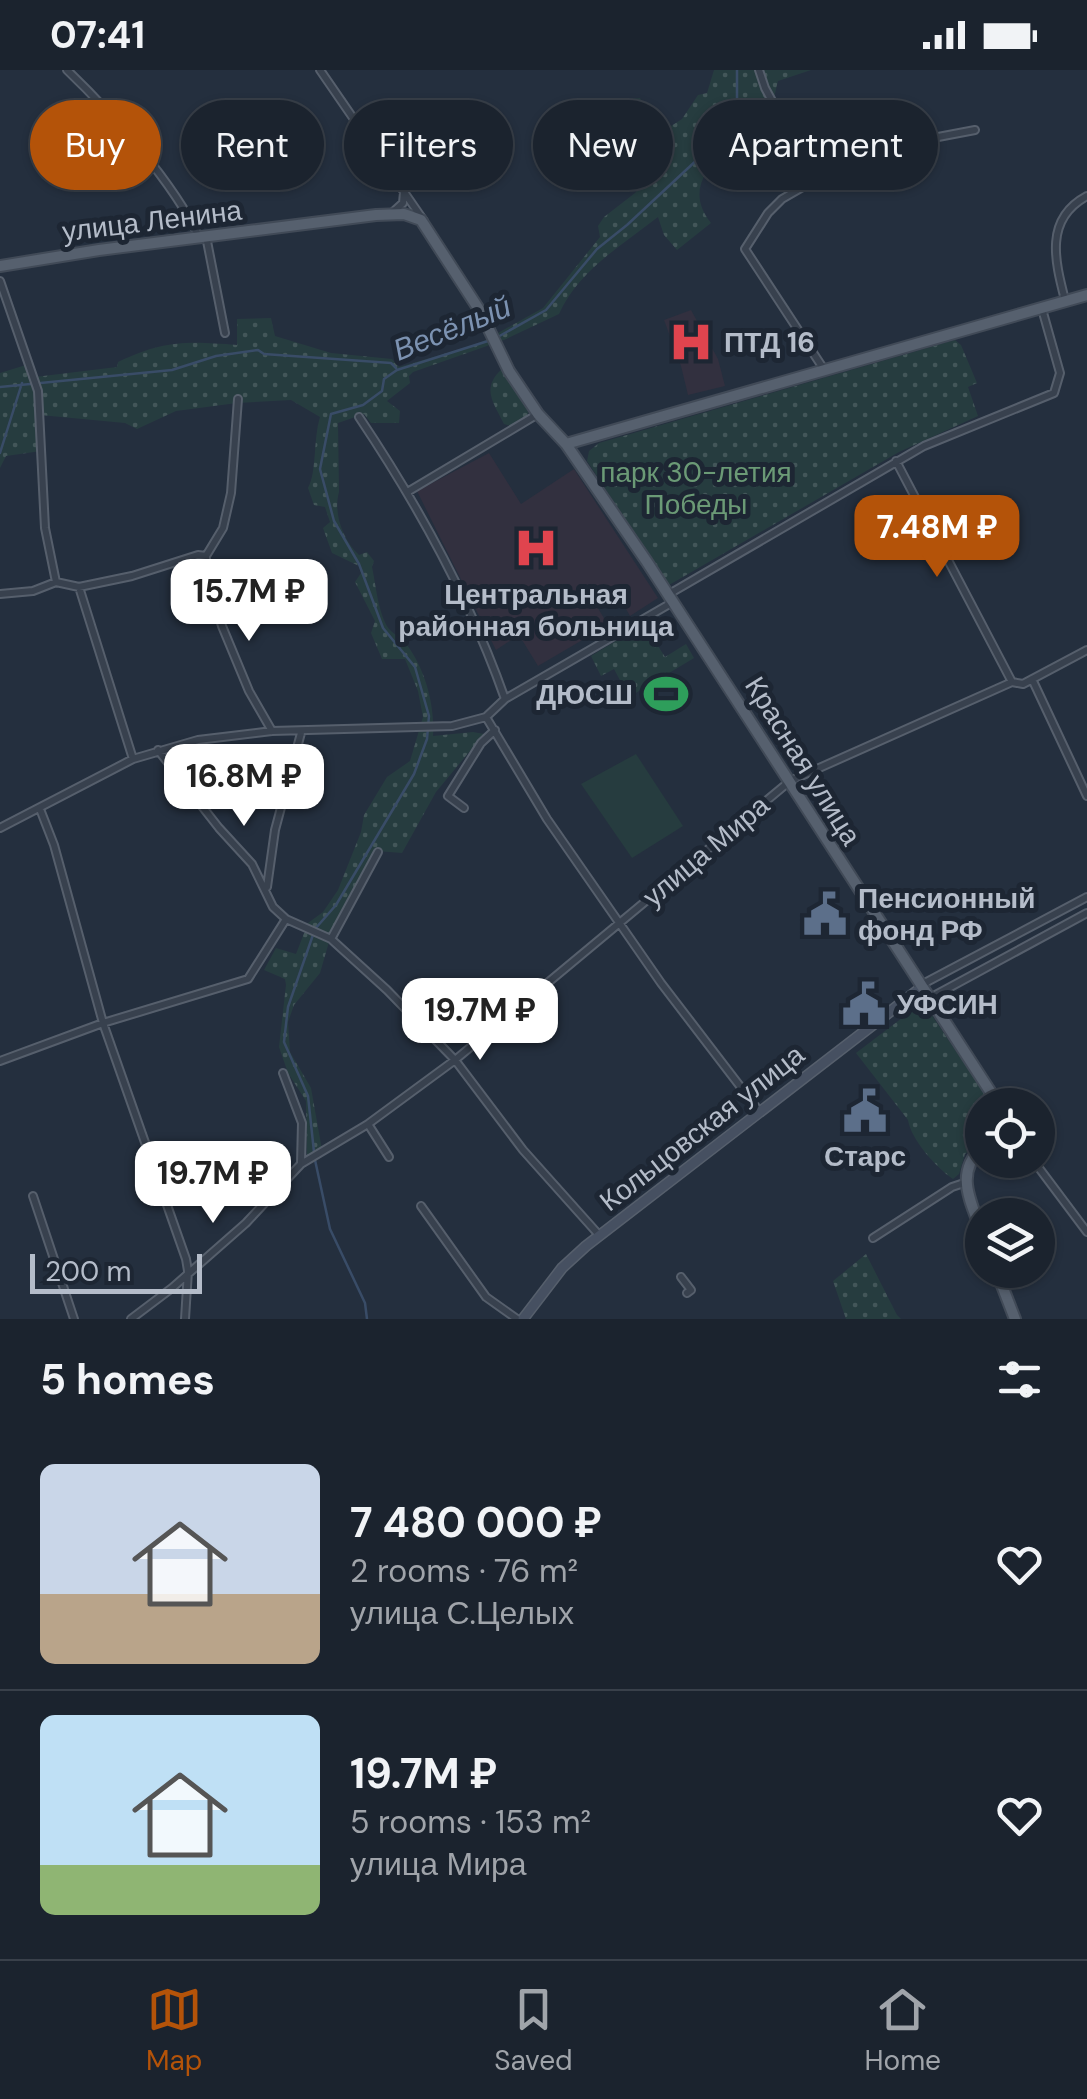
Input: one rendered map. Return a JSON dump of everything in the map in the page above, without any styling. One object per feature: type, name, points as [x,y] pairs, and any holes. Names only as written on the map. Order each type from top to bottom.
[{"type":"main road","name":"улица Ленина","points":[[0,266],[390,214],[411,215],[427,225]]},
{"type":"main road","name":"Красная улица","points":[[427,225],[538,414],[566,444],[671,598],[988,1088]]},
{"type":"main road","points":[[566,444],[1087,295]]},
{"type":"main road","name":"Кольцовская улица","points":[[520,1319],[562,1268],[599,1235],[922,986]]},
{"type":"main road","points":[[965,1178],[969,1198]]},
{"type":"main road","points":[[1003,1288],[1015,1319]]},
{"type":"street","points":[[67,70],[130,138],[203,237],[225,333]]},
{"type":"street","points":[[320,70],[427,225]]},
{"type":"street","points":[[759,70],[771,100]]},
{"type":"street","points":[[938,137],[975,130]]},
{"type":"street","points":[[798,190],[768,213],[745,250],[826,372]]},
{"type":"street","points":[[390,214],[403,203],[404,192]]},
{"type":"street","points":[[1065,302],[1056,255],[1056,231],[1076,202],[1087,196]]},
{"type":"street","points":[[0,281],[38,391],[45,528],[56,582]]},
{"type":"street","points":[[0,828],[132,759],[198,740],[272,731],[427,729],[471,724],[486,718],[506,699],[896,461],[1049,396],[1058,386],[1060,373],[1042,308]]},
{"type":"street","points":[[238,399],[230,493],[223,528],[206,556],[208,584],[249,691],[272,731]]},
{"type":"street","points":[[408,491],[538,414]]},
{"type":"street","points":[[359,417],[408,491],[486,644],[506,699]]},
{"type":"street","points":[[896,461],[1012,682]]},
{"type":"street","points":[[0,594],[33,591],[56,582],[79,587],[206,556]]},
{"type":"street","points":[[79,587],[132,759]]},
{"type":"street","name":"улица Мира","points":[[131,1319],[246,1223],[301,1164],[368,1124],[455,1060],[790,781],[1012,682],[1023,684],[1087,650]]},
{"type":"street","points":[[1032,679],[1087,796]]},
{"type":"street","points":[[486,718],[547,820],[661,983],[759,1112]]},
{"type":"street","points":[[464,808],[448,796],[481,744],[495,730]]},
{"type":"street","points":[[267,890],[268,865],[301,732]]},
{"type":"street","points":[[158,750],[256,870],[273,908],[286,919],[327,937],[455,1060],[523,1150],[599,1235]]},
{"type":"street","points":[[40,809],[54,845],[102,1023],[188,1271],[185,1319]]},
{"type":"street","points":[[327,937],[378,852]]},
{"type":"street","points":[[256,870],[264,870],[268,865]]},
{"type":"street","name":"Кольцовская улица","points":[[922,986],[1087,896]]},
{"type":"street","points":[[929,998],[1087,912]]},
{"type":"street","points":[[0,1061],[102,1023],[248,978],[286,919]]},
{"type":"street","points":[[974,957],[980,970]]},
{"type":"street","points":[[283,1073],[302,1123],[301,1164]]},
{"type":"street","points":[[368,1124],[389,1157]]},
{"type":"street","points":[[1046,1178],[1087,1232]]},
{"type":"street","points":[[873,1238],[952,1187],[964,1184]]},
{"type":"street","points":[[33,1196],[74,1319]]},
{"type":"street","name":"Кольцовская улица","points":[[421,1206],[486,1297],[520,1319]]},
{"type":"street","points":[[681,1278],[692,1290],[687,1293]]},
{"type":"shaded area","name":"ПТД 16","points":[[691,310],[718,359],[725,386],[688,395],[664,320]]},
{"type":"shaded area","name":"Центральная районная больница","points":[[489,453],[521,504],[574,469],[658,598],[630,616],[617,593],[601,592],[592,598],[608,625],[538,666],[519,635],[496,650],[417,491]]},
{"type":"green space","points":[[714,70],[811,70],[778,81],[772,100],[695,100],[707,93]]},
{"type":"green space","points":[[693,102],[693,190],[700,190],[701,205],[711,223],[677,250],[664,235],[658,217],[589,272],[559,314],[504,340],[413,372],[410,383],[387,401],[400,411],[399,423],[371,423],[364,414],[338,423],[337,509],[341,526],[359,555],[367,552],[374,561],[376,591],[385,623],[407,645],[424,676],[433,736],[484,734],[436,792],[402,853],[377,851],[333,928],[320,973],[294,1005],[288,1022],[290,1052],[311,1088],[322,1150],[307,1158],[306,1101],[288,1073],[279,1047],[285,979],[264,970],[276,948],[296,954],[308,923],[323,912],[338,890],[364,815],[387,777],[410,761],[423,717],[405,659],[382,659],[371,633],[375,621],[355,582],[361,573],[359,566],[332,553],[323,528],[330,522],[325,507],[314,505],[308,488],[320,417],[291,400],[176,411],[137,429],[125,423],[40,415],[41,451],[6,456],[0,468],[0,373],[26,365],[35,377],[117,367],[118,362],[134,355],[176,344],[237,345],[237,319],[271,318],[275,336],[331,353],[392,359],[399,367],[478,344],[543,308],[600,237],[598,226],[604,217],[638,190],[673,190],[673,125]]},
{"type":"green space","name":"парк 30-летия Победы","points":[[955,340],[961,345],[977,383],[968,387],[978,416],[899,452],[669,585],[587,461],[589,451],[599,443]]},
{"type":"green space","points":[[502,369],[529,411],[511,426],[504,424],[491,395],[492,383]]},
{"type":"green space","points":[[644,624],[665,657],[686,644],[694,658],[629,697],[614,669],[601,676],[591,656]]},
{"type":"green space","points":[[636,754],[683,826],[632,858],[581,784]]},
{"type":"green space","points":[[923,1002],[981,1088],[965,1088],[965,1154],[959,1174],[953,1179],[926,1153],[908,1120],[856,1053]]},
{"type":"green space","points":[[866,1254],[901,1319],[846,1319],[833,1281]]},
{"type":"waterway","name":"Весёлый","points":[[496,338],[546,310],[597,249],[729,130],[737,117],[737,70]]},
{"type":"waterway","name":"Весёлый","points":[[314,1152],[308,1096],[284,1042],[288,1007],[315,929],[336,905],[414,774],[427,739],[429,716],[415,667],[383,628],[359,564],[334,521],[320,469],[331,414],[363,405],[382,391],[384,379],[397,370],[488,341]]},
{"type":"waterway","points":[[0,387],[172,370],[216,356],[258,350],[264,354],[391,363],[396,368]]},
{"type":"waterway","points":[[0,453],[22,383]]},
{"type":"waterway","name":"Весёлый","points":[[315,1160],[330,1229],[365,1303],[367,1319]]},
{"type":"place","name":"ПТД 16","points":[[691,342]]},
{"type":"place","name":"Центральная районная больница","points":[[536,548]]},
{"type":"place","name":"ДЮСШ","points":[[666,694]]},
{"type":"place","name":"Пенсионный фонд РФ","points":[[825,914]]},
{"type":"place","name":"УФСИН","points":[[864,1004]]},
{"type":"place","name":"Старс","points":[[865,1111]]}]
